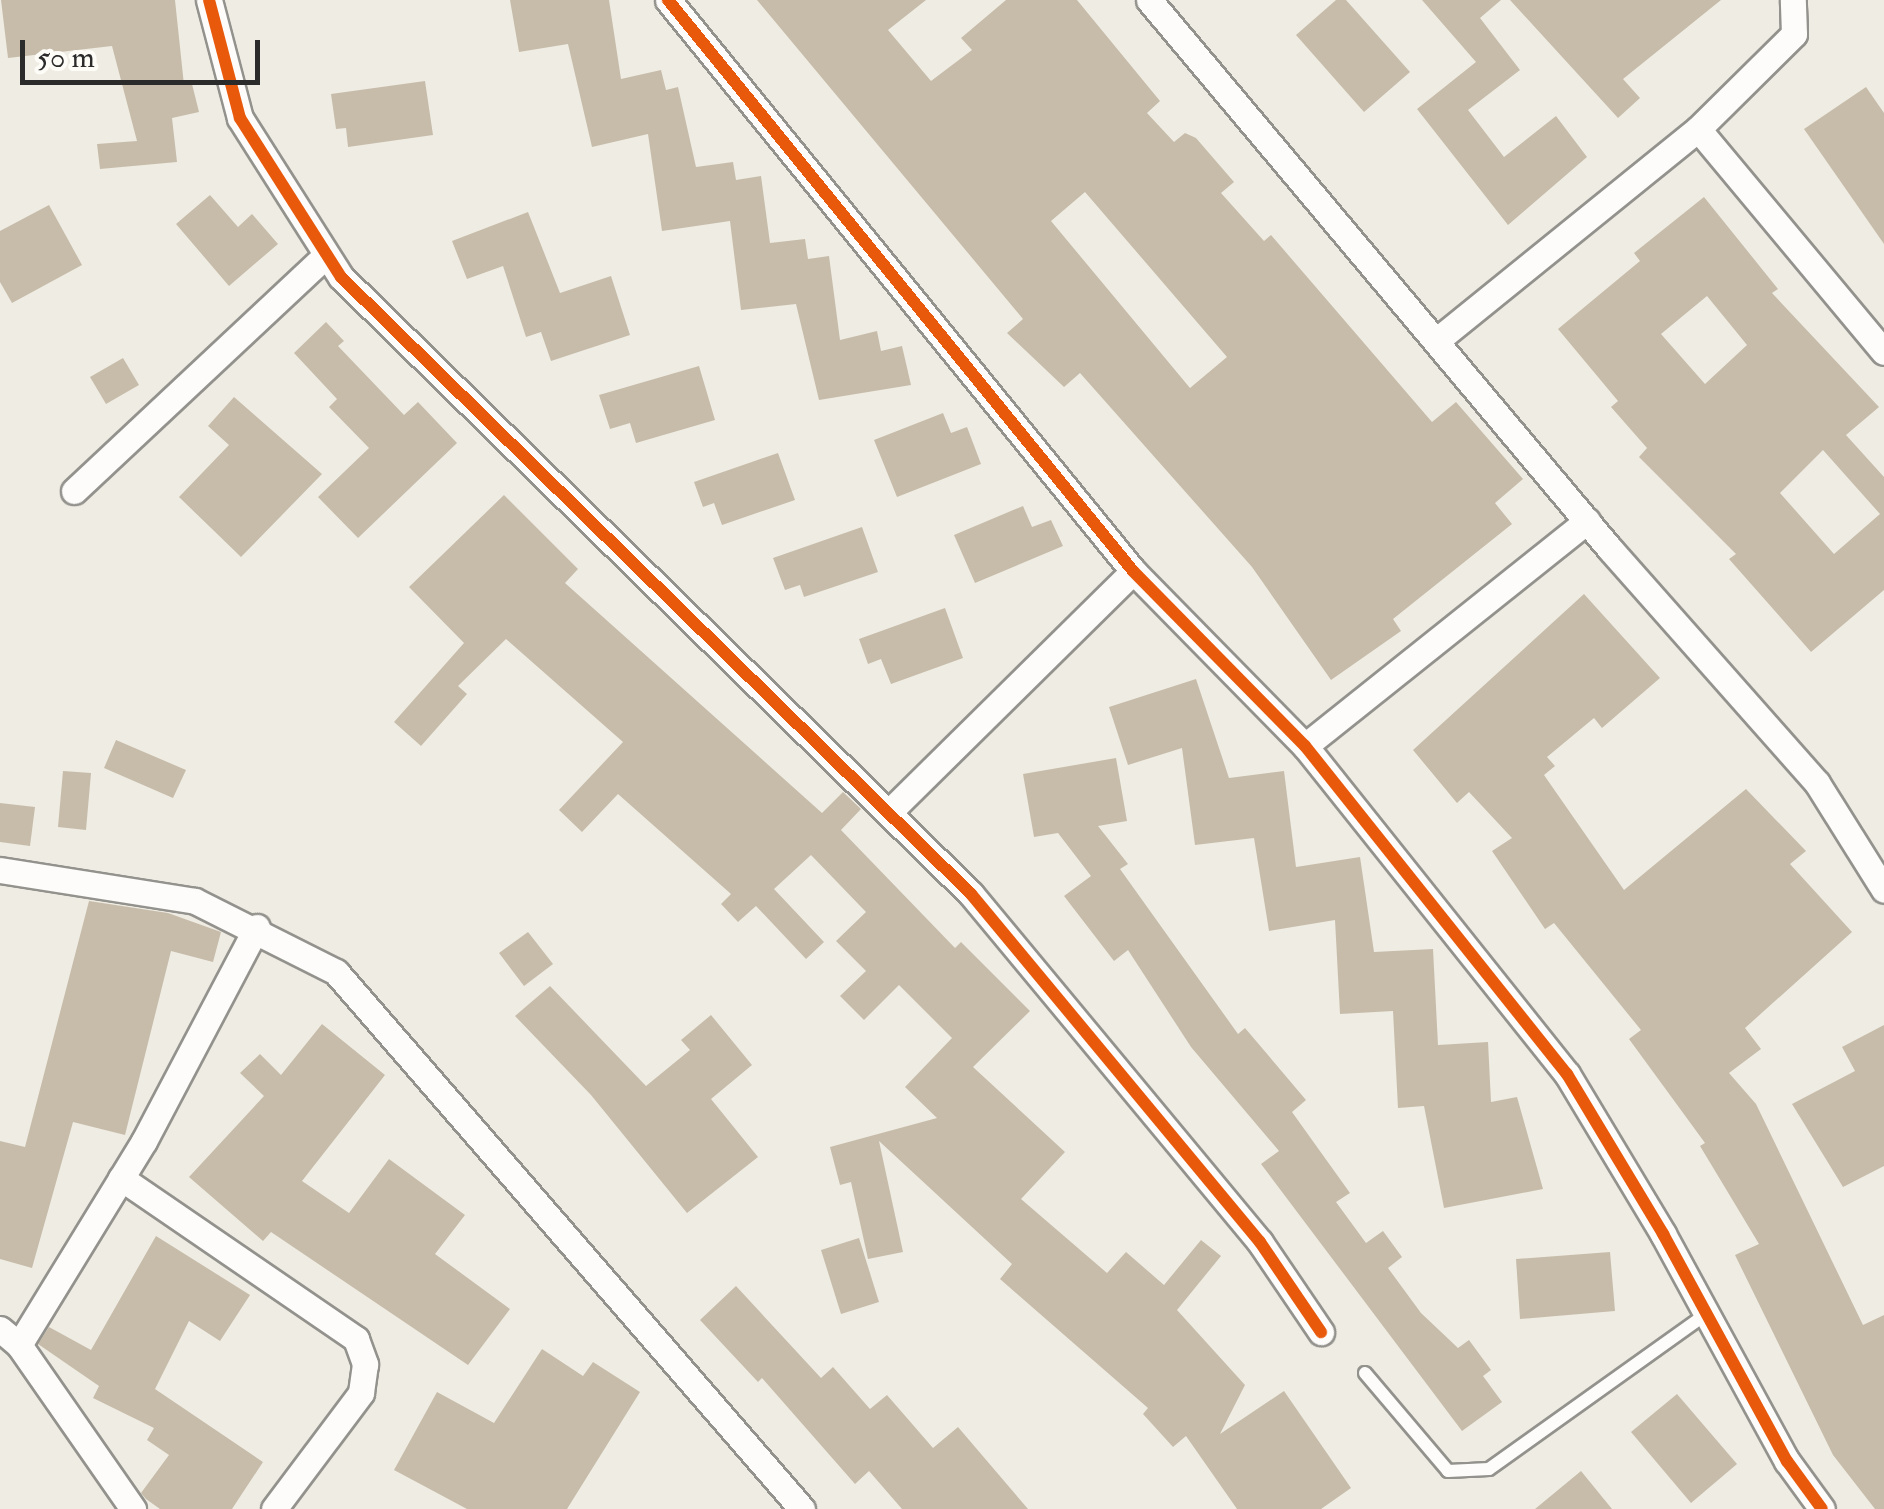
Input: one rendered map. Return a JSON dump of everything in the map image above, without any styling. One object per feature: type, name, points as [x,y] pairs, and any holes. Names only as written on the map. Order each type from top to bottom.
[{"type":"street","points":[[209,0],[240,118],[325,256],[889,812],[1009,939],[1260,1242],[1321,1332]]},
{"type":"street","points":[[668,0],[1133,570],[1304,746],[1567,1074],[1788,1462],[1822,1509]]},
{"type":"street","points":[[1149,0],[1587,521],[1817,784],[1884,890]]},
{"type":"street","points":[[1436,341],[1698,129],[1794,34],[1798,7],[1793,0]]},
{"type":"street","points":[[1698,129],[1884,352]]},
{"type":"street","points":[[74,490],[325,256]]},
{"type":"street","points":[[1304,746],[1587,521]]},
{"type":"street","points":[[889,812],[1133,570]]},
{"type":"street","points":[[0,870],[195,901],[257,927],[336,972],[802,1509]]},
{"type":"street","points":[[133,1509],[10,1337],[121,1178],[257,927]]},
{"type":"street","points":[[121,1178],[356,1339],[365,1364],[361,1393],[274,1509]]},
{"type":"lane","points":[[1365,1372],[1448,1471],[1490,1468],[1706,1314]]},
{"type":"building","points":[[1,0],[175,0],[184,85],[192,84],[199,112],[172,118],[177,162],[100,169],[97,144],[137,141],[112,46],[8,58]]},
{"type":"building","points":[[510,0],[609,0],[621,79],[661,70],[666,90],[678,87],[696,167],[733,162],[736,180],[761,176],[770,243],[805,239],[808,259],[829,256],[840,340],[877,331],[881,351],[902,346],[911,385],[819,400],[796,304],[741,310],[730,221],[662,231],[648,134],[592,147],[568,44],[519,52]]},
{"type":"building","points":[[757,0],[926,0],[888,30],[931,81],[972,50],[961,38],[1006,0],[1077,0],[1160,101],[1147,113],[1174,142],[1185,133],[1196,138],[1234,182],[1221,193],[1264,241],[1271,235],[1432,422],[1456,402],[1523,479],[1495,503],[1512,524],[1393,619],[1401,631],[1331,680],[1252,567],[1080,373],[1064,387],[1007,333],[1023,319]],"holes":[[[1085,192],[1227,357],[1190,388],[1051,221]]]},
{"type":"building","points":[[1336,0],[1346,0],[1410,72],[1364,112],[1296,35]]},
{"type":"building","points":[[1422,0],[1501,0],[1480,18],[1520,70],[1468,110],[1504,157],[1556,116],[1587,157],[1508,225],[1417,109],[1476,62]]},
{"type":"building","points":[[1510,0],[1721,0],[1623,79],[1640,98],[1618,118]]},
{"type":"building","points":[[425,81],[433,135],[348,147],[346,128],[336,129],[331,94]]},
{"type":"building","points":[[1866,87],[1884,113],[1884,244],[1804,129]]},
{"type":"building","points":[[210,195],[238,227],[252,214],[278,244],[229,286],[176,224]]},
{"type":"building","points":[[1704,197],[1778,289],[1772,293],[1879,407],[1846,435],[1884,477],[1884,590],[1811,652],[1729,559],[1736,554],[1639,457],[1647,448],[1611,407],[1618,401],[1558,329],[1640,261],[1634,253]],"holes":[[[1707,296],[1747,345],[1705,384],[1661,334]],[[1823,450],[1880,514],[1834,554],[1780,493]]]},
{"type":"building","points":[[49,205],[82,265],[12,303],[0,282],[0,231]]},
{"type":"building","points":[[528,212],[560,293],[611,276],[630,335],[551,361],[541,332],[526,337],[503,266],[467,279],[452,241]]},
{"type":"building","points":[[326,322],[344,341],[338,346],[404,415],[418,402],[457,443],[358,538],[318,497],[369,448],[329,407],[337,399],[294,353]]},
{"type":"building","points":[[123,358],[139,385],[106,404],[90,377]]},
{"type":"building","points":[[699,366],[715,420],[636,443],[630,423],[610,429],[599,395]]},
{"type":"building","points":[[234,397],[322,474],[241,557],[179,497],[229,445],[208,426]]},
{"type":"building","points":[[943,413],[951,433],[967,427],[981,464],[897,497],[874,440]]},
{"type":"building","points":[[778,453],[795,500],[722,525],[714,503],[703,507],[694,482]]},
{"type":"building","points":[[504,495],[578,569],[565,583],[822,813],[843,792],[861,809],[841,830],[955,948],[961,942],[1030,1011],[973,1067],[1065,1152],[1021,1199],[1107,1273],[1126,1252],[1164,1285],[1201,1240],[1221,1256],[1177,1310],[1245,1385],[1220,1434],[1284,1391],[1351,1488],[1321,1509],[1237,1509],[1186,1436],[1173,1447],[1143,1414],[1148,1408],[1000,1279],[1012,1264],[879,1141],[903,1252],[868,1259],[851,1182],[840,1185],[830,1147],[937,1118],[905,1087],[952,1038],[899,985],[864,1020],[840,996],[866,971],[836,941],[866,912],[811,855],[774,889],[824,942],[806,959],[756,906],[738,922],[721,904],[731,894],[618,794],[582,832],[559,810],[623,742],[506,639],[458,686],[467,694],[421,746],[394,722],[464,643],[409,587]]},
{"type":"building","points":[[1023,506],[1032,527],[1051,520],[1063,546],[975,583],[954,535]]},
{"type":"building","points":[[862,527],[878,572],[804,597],[800,585],[785,590],[773,558]]},
{"type":"building","points":[[1584,594],[1660,678],[1602,728],[1594,718],[1547,757],[1555,766],[1544,775],[1624,890],[1746,789],[1806,851],[1790,864],[1852,932],[1745,1028],[1761,1049],[1729,1073],[1756,1104],[1863,1325],[1884,1315],[1884,1509],[1875,1509],[1833,1455],[1735,1255],[1759,1244],[1700,1146],[1705,1143],[1629,1039],[1641,1030],[1554,923],[1545,929],[1492,851],[1512,838],[1469,792],[1457,803],[1413,750]]},
{"type":"building","points":[[945,608],[963,658],[891,684],[881,659],[868,664],[859,639]]},
{"type":"building","points":[[1196,679],[1229,778],[1284,771],[1296,867],[1360,857],[1374,952],[1433,949],[1438,1045],[1488,1042],[1491,1102],[1517,1097],[1543,1189],[1444,1208],[1424,1106],[1398,1108],[1393,1011],[1340,1014],[1335,920],[1269,931],[1254,838],[1195,845],[1182,748],[1128,765],[1109,707]]},
{"type":"building","points":[[116,740],[186,770],[173,798],[104,768]]},
{"type":"building","points":[[1116,758],[1127,821],[1098,826],[1128,864],[1120,869],[1238,1034],[1245,1028],[1306,1100],[1292,1112],[1350,1193],[1336,1202],[1366,1243],[1383,1231],[1402,1257],[1388,1268],[1421,1313],[1458,1348],[1469,1340],[1491,1370],[1483,1376],[1502,1402],[1462,1431],[1261,1164],[1279,1151],[1191,1047],[1128,950],[1114,961],[1064,896],[1091,876],[1058,833],[1034,837],[1023,774]]},
{"type":"building","points":[[63,771],[91,773],[86,830],[58,827]]},
{"type":"building","points":[[0,803],[35,807],[30,846],[0,842]]},
{"type":"building","points":[[89,901],[168,913],[221,932],[213,962],[171,951],[125,1135],[73,1122],[32,1268],[0,1259],[0,1141],[25,1147]]},
{"type":"building","points":[[528,932],[553,964],[524,986],[499,953]]},
{"type":"building","points":[[550,986],[646,1086],[690,1050],[681,1040],[711,1015],[752,1065],[711,1099],[758,1157],[687,1213],[591,1095],[515,1016]]},
{"type":"building","points":[[322,1024],[385,1075],[302,1181],[349,1213],[389,1159],[465,1215],[435,1254],[510,1309],[468,1365],[271,1232],[263,1241],[189,1177],[264,1096],[240,1073],[260,1054],[281,1075]]},
{"type":"building","points":[[1884,1025],[1884,1166],[1843,1187],[1792,1104],[1855,1071],[1842,1047]]},
{"type":"building","points":[[156,1236],[250,1295],[220,1341],[189,1321],[155,1389],[263,1462],[232,1509],[160,1509],[146,1499],[141,1493],[169,1455],[147,1440],[154,1428],[93,1398],[99,1386],[38,1344],[49,1327],[91,1350]]},
{"type":"building","points":[[859,1238],[879,1302],[841,1314],[821,1250]]},
{"type":"building","points":[[1610,1252],[1615,1311],[1520,1319],[1516,1259]]},
{"type":"building","points":[[736,1286],[821,1378],[833,1367],[870,1409],[887,1395],[933,1448],[958,1427],[1028,1509],[902,1509],[869,1471],[855,1484],[762,1378],[758,1382],[700,1320]]},
{"type":"building","points":[[542,1349],[583,1376],[593,1362],[640,1392],[567,1509],[467,1509],[394,1470],[437,1392],[494,1423]]},
{"type":"building","points":[[1677,1394],[1737,1464],[1691,1503],[1631,1432]]},
{"type":"building","points":[[1581,1471],[1612,1509],[1535,1509]]},
{"type":"cycle path","points":[[209,0],[240,118],[341,277],[971,894],[1260,1242],[1321,1332]]},
{"type":"cycle path","points":[[668,0],[1133,571],[1305,746],[1567,1074],[1663,1234],[1787,1461],[1822,1509]]}]
